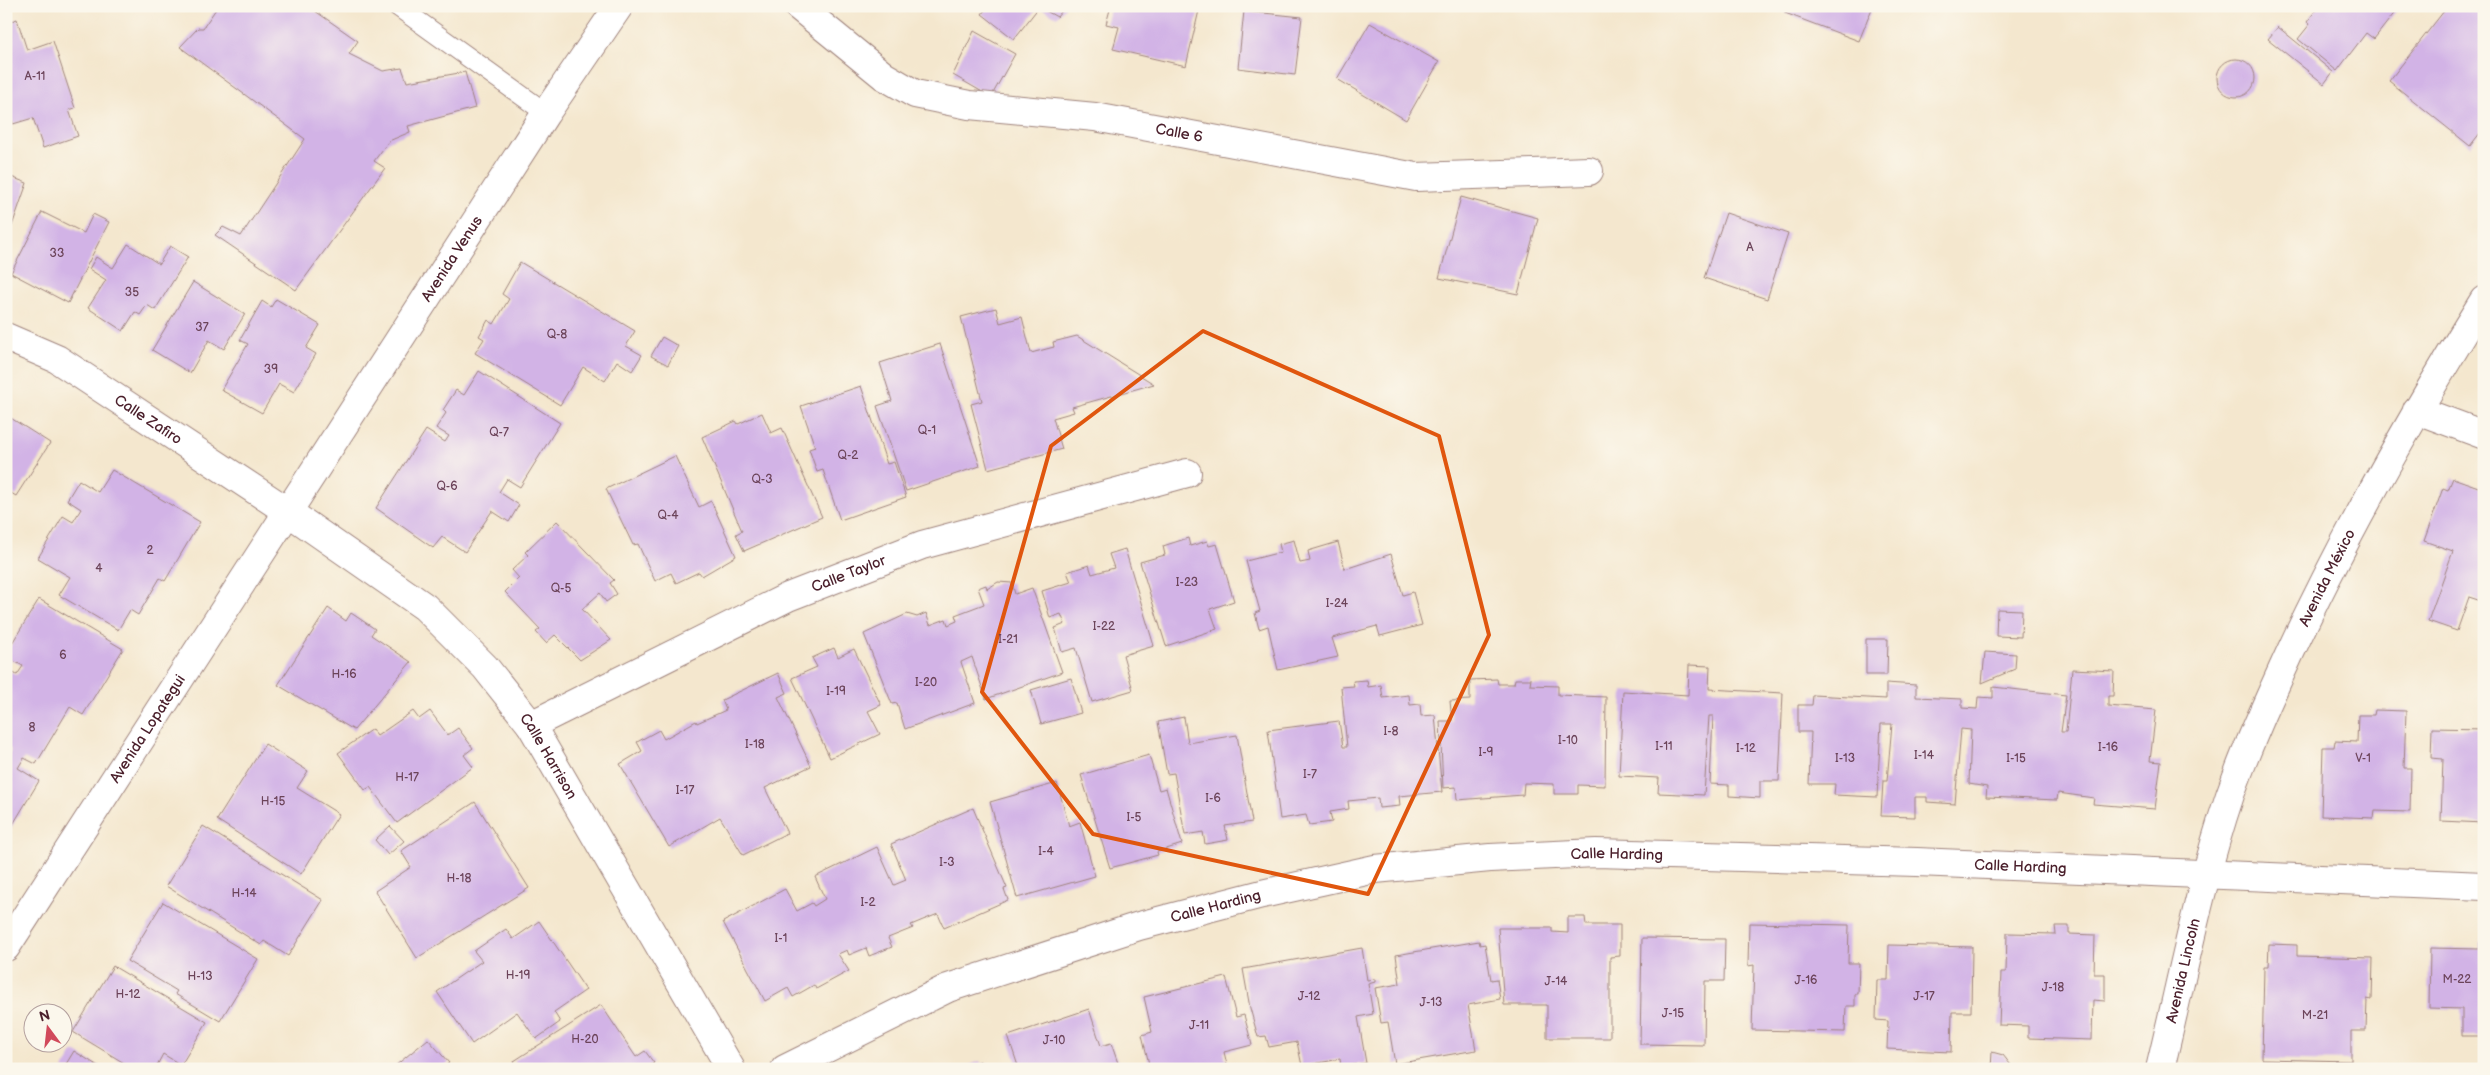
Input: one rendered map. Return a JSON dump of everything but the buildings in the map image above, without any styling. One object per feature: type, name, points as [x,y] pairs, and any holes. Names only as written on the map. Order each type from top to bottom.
[{"type":"street","name":"Avenida Venus","points":[[287,511],[546,113],[618,6]]},
{"type":"street","name":"Calle 6","points":[[798,6],[884,76],[915,94],[969,105],[1095,117],[1416,177],[1589,171]]},
{"type":"street","name":"Avenida México","points":[[2207,873],[2230,795],[2260,717],[2321,586],[2417,410],[2484,300]]},
{"type":"street","name":"Calle Zafiro","points":[[6,336],[58,358],[287,511]]},
{"type":"street","points":[[2417,410],[2484,435]]},
{"type":"street","name":"Calle Taylor","points":[[532,725],[788,597],[922,545],[1187,472]]},
{"type":"street","name":"Calle Harrison","points":[[287,511],[425,607],[485,667],[532,725],[731,1069]]},
{"type":"street","name":"Avenida Lopategui","points":[[6,947],[287,511]]},
{"type":"street","name":"Calle Harding","points":[[784,1069],[948,988],[1139,926],[1262,894],[1375,869],[1490,858],[1596,853],[2207,873],[2484,886]]},
{"type":"street","name":"Avenida Lincoln","points":[[2160,1069],[2207,873]]},
{"type":"lane","points":[[397,6],[546,113]]},
{"type":"highlighted area","points":[[1203,331],[1439,436],[1489,635],[1368,894],[1093,834],[982,692],[1051,446]]}]
